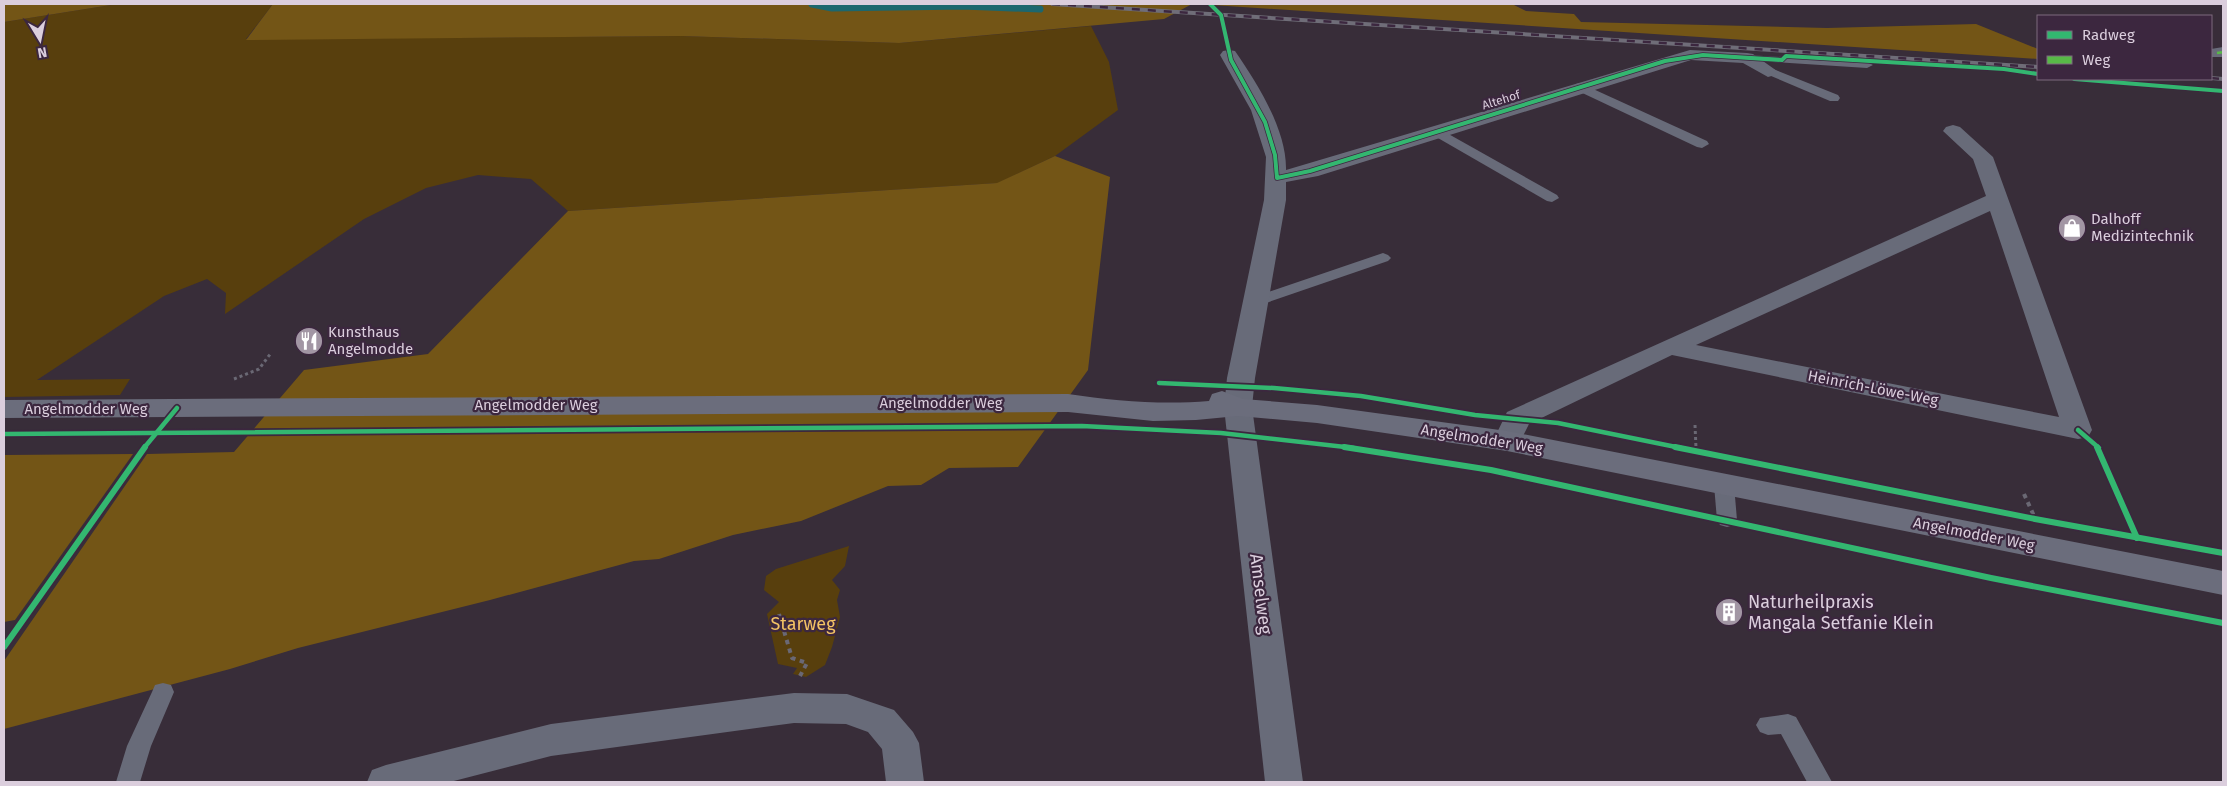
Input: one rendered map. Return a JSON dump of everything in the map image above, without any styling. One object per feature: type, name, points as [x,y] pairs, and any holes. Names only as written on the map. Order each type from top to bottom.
[{"type":"street","name":"Altehof","points":[[1277,178],[1310,172],[1436,131],[1690,55],[1747,58],[1768,71]]},
{"type":"street","points":[[1229,56],[1261,110],[1276,157],[1277,178],[1257,301],[1241,378],[1238,406]]},
{"type":"street","name":"Heinrich-Löwe-Weg","points":[[1669,347],[2078,430],[1983,157],[1954,132]]},
{"type":"street","points":[[1506,441],[1518,418],[1669,347],[1998,199]]},
{"type":"street","name":"Angelmodder Weg","points":[[4,409],[1068,403],[1099,408],[1200,412],[1238,406],[1317,414],[1506,441],[2223,583]]},
{"type":"street","name":"Amselweg","points":[[1238,406],[1284,782]]},
{"type":"street","points":[[386,782],[551,740],[794,708],[847,710],[881,721],[900,743],[905,782]]},
{"type":"lane","name":"Altehof","points":[[1747,58],[1867,65]]},
{"type":"lane","name":"Altehof","points":[[1768,71],[1834,98]]},
{"type":"lane","points":[[1580,87],[1702,144]]},
{"type":"lane","points":[[1436,131],[1552,198]]},
{"type":"lane","points":[[1257,301],[1383,258]]},
{"type":"lane","points":[[1724,484],[1728,520]]},
{"type":"lane","points":[[128,782],[139,746],[163,692]]},
{"type":"lane","points":[[1768,724],[1788,724],[1820,782]]},
{"type":"path","points":[[230,380],[259,369],[271,353]]},
{"type":"path","points":[[1695,425],[1696,451]]},
{"type":"path","points":[[2024,494],[2035,519]]},
{"type":"path","points":[[779,614],[792,658],[806,661],[807,665],[800,676],[794,708]]},
{"type":"green space","points":[[117,4],[273,4],[246,39],[681,36],[899,43],[1091,26],[1109,62],[1118,110],[1055,156],[998,183],[568,211],[531,179],[478,175],[426,188],[364,219],[225,314],[226,293],[207,279],[164,296],[37,380],[130,379],[120,395],[4,397],[4,22]]},
{"type":"green space","name":"Starweg","points":[[849,546],[845,566],[832,580],[840,590],[837,600],[840,617],[825,665],[806,677],[793,674],[797,668],[778,664],[767,614],[779,602],[764,590],[766,576],[776,569]]},
{"type":"shaded area","points":[[4,4],[117,4],[4,22]]},
{"type":"shaded area","points":[[273,4],[1192,4],[1164,19],[899,43],[681,36],[246,40]]},
{"type":"shaded area","points":[[1197,4],[1512,4],[1526,11],[1574,14],[1581,22],[1827,28],[1976,24],[2037,49],[2037,59]]},
{"type":"shaded area","points":[[1055,156],[1110,177],[1088,370],[1018,467],[949,468],[921,485],[888,486],[801,521],[733,535],[659,559],[634,561],[490,600],[298,648],[230,669],[4,729],[4,661],[147,454],[234,452],[304,370],[428,354],[568,211],[997,183]]},
{"type":"shaded area","points":[[133,454],[15,620],[4,622],[4,455]]},
{"type":"waterway","points":[[812,4],[832,8],[963,6],[1040,9]]},
{"type":"railway","points":[[1052,4],[2037,67]]},
{"type":"railway","points":[[2212,78],[2223,79]]},
{"type":"marked path","points":[[2217,53],[2223,52]]},
{"type":"cycle path","points":[[1210,4],[1221,15],[1231,60],[1256,101],[1265,122],[1275,155],[1277,178],[1310,171],[1665,61],[1703,55],[1782,60],[1786,56],[2004,69],[2037,74]]},
{"type":"cycle path","points":[[2086,80],[2223,91]]},
{"type":"cycle path","points":[[1159,383],[1274,388],[1361,396],[1475,415],[1558,423],[2035,519],[2223,553]]},
{"type":"cycle path","points":[[4,647],[154,434],[177,408]]},
{"type":"cycle path","points":[[4,434],[1082,426],[1128,427],[1268,437],[1407,455],[1511,474],[1991,578],[2223,623]]},
{"type":"cycle path","points":[[2078,430],[2099,448],[2137,538]]},
{"type":"place","name":"Dalhoff Medizintechnik","points":[[2072,228]]},
{"type":"place","name":"Kunsthaus Angelmodde","points":[[309,341]]},
{"type":"place","name":"Naturheilpraxis Mangala Setfanie Klein","points":[[1729,612]]}]
